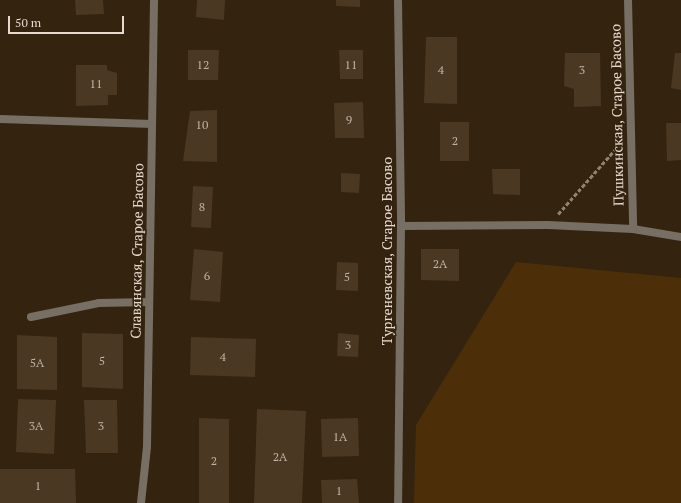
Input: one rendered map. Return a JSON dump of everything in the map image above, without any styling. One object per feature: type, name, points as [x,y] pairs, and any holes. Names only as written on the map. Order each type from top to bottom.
[{"type":"street","name":"Славянская, Старое Басово","points":[[141,503],[147,447],[154,0]]},
{"type":"street","name":"Тургеневская, Старое Басово","points":[[398,0],[401,226],[398,503]]},
{"type":"street","name":"Пушкинская, Старое Басово","points":[[628,0],[633,229]]},
{"type":"street","points":[[0,119],[152,124]]},
{"type":"street","points":[[401,226],[548,224],[633,229],[681,237]]},
{"type":"street","points":[[31,317],[99,303],[149,302]]},
{"type":"path","points":[[548,224],[631,132]]},
{"type":"shaded area","points":[[516,262],[681,278],[681,503],[414,503],[416,425]]},
{"type":"building","points":[[75,0],[103,0],[104,14],[76,15]]},
{"type":"building","points":[[197,0],[225,0],[224,20],[196,17]]},
{"type":"building","points":[[336,0],[360,0],[360,7],[336,6]]},
{"type":"building","points":[[426,37],[457,37],[457,104],[424,103]]},
{"type":"building","points":[[188,50],[219,50],[218,80],[188,80]]},
{"type":"building","points":[[339,50],[363,50],[363,79],[340,79]]},
{"type":"building","points":[[565,53],[600,53],[601,106],[574,107],[574,89],[564,86]]},
{"type":"building","points":[[675,53],[681,53],[681,90],[671,88]]},
{"type":"building","points":[[76,65],[107,65],[107,70],[117,73],[117,95],[108,95],[108,105],[76,106]]},
{"type":"building","points":[[363,102],[364,138],[335,138],[334,103]]},
{"type":"building","points":[[217,110],[217,162],[183,161],[190,111]]},
{"type":"building","points":[[440,122],[469,122],[469,161],[440,161]]},
{"type":"building","points":[[666,123],[681,123],[681,160],[667,161]]},
{"type":"building","points":[[492,169],[520,169],[520,195],[493,194]]},
{"type":"building","points":[[341,173],[360,174],[359,193],[341,192]]},
{"type":"building","points":[[193,186],[213,187],[211,228],[191,227]]},
{"type":"building","points":[[194,249],[223,252],[220,302],[190,300]]},
{"type":"building","points":[[421,249],[459,249],[459,281],[421,280]]},
{"type":"building","points":[[337,262],[358,263],[358,291],[336,290]]},
{"type":"building","points":[[82,333],[123,334],[123,389],[82,387]]},
{"type":"building","points":[[338,333],[359,335],[358,357],[337,356]]},
{"type":"building","points":[[17,335],[57,337],[57,390],[17,389]]},
{"type":"building","points":[[191,337],[256,339],[255,377],[190,375]]},
{"type":"building","points":[[18,399],[56,400],[54,454],[16,452]]},
{"type":"building","points":[[84,400],[117,400],[118,453],[86,453]]},
{"type":"building","points":[[257,409],[306,411],[302,503],[254,503]]},
{"type":"building","points":[[199,418],[229,419],[229,503],[199,503]]},
{"type":"building","points":[[358,418],[359,456],[322,457],[321,419]]},
{"type":"building","points":[[0,469],[75,469],[76,503],[0,503]]},
{"type":"building","points":[[357,479],[359,503],[322,503],[321,480]]}]
